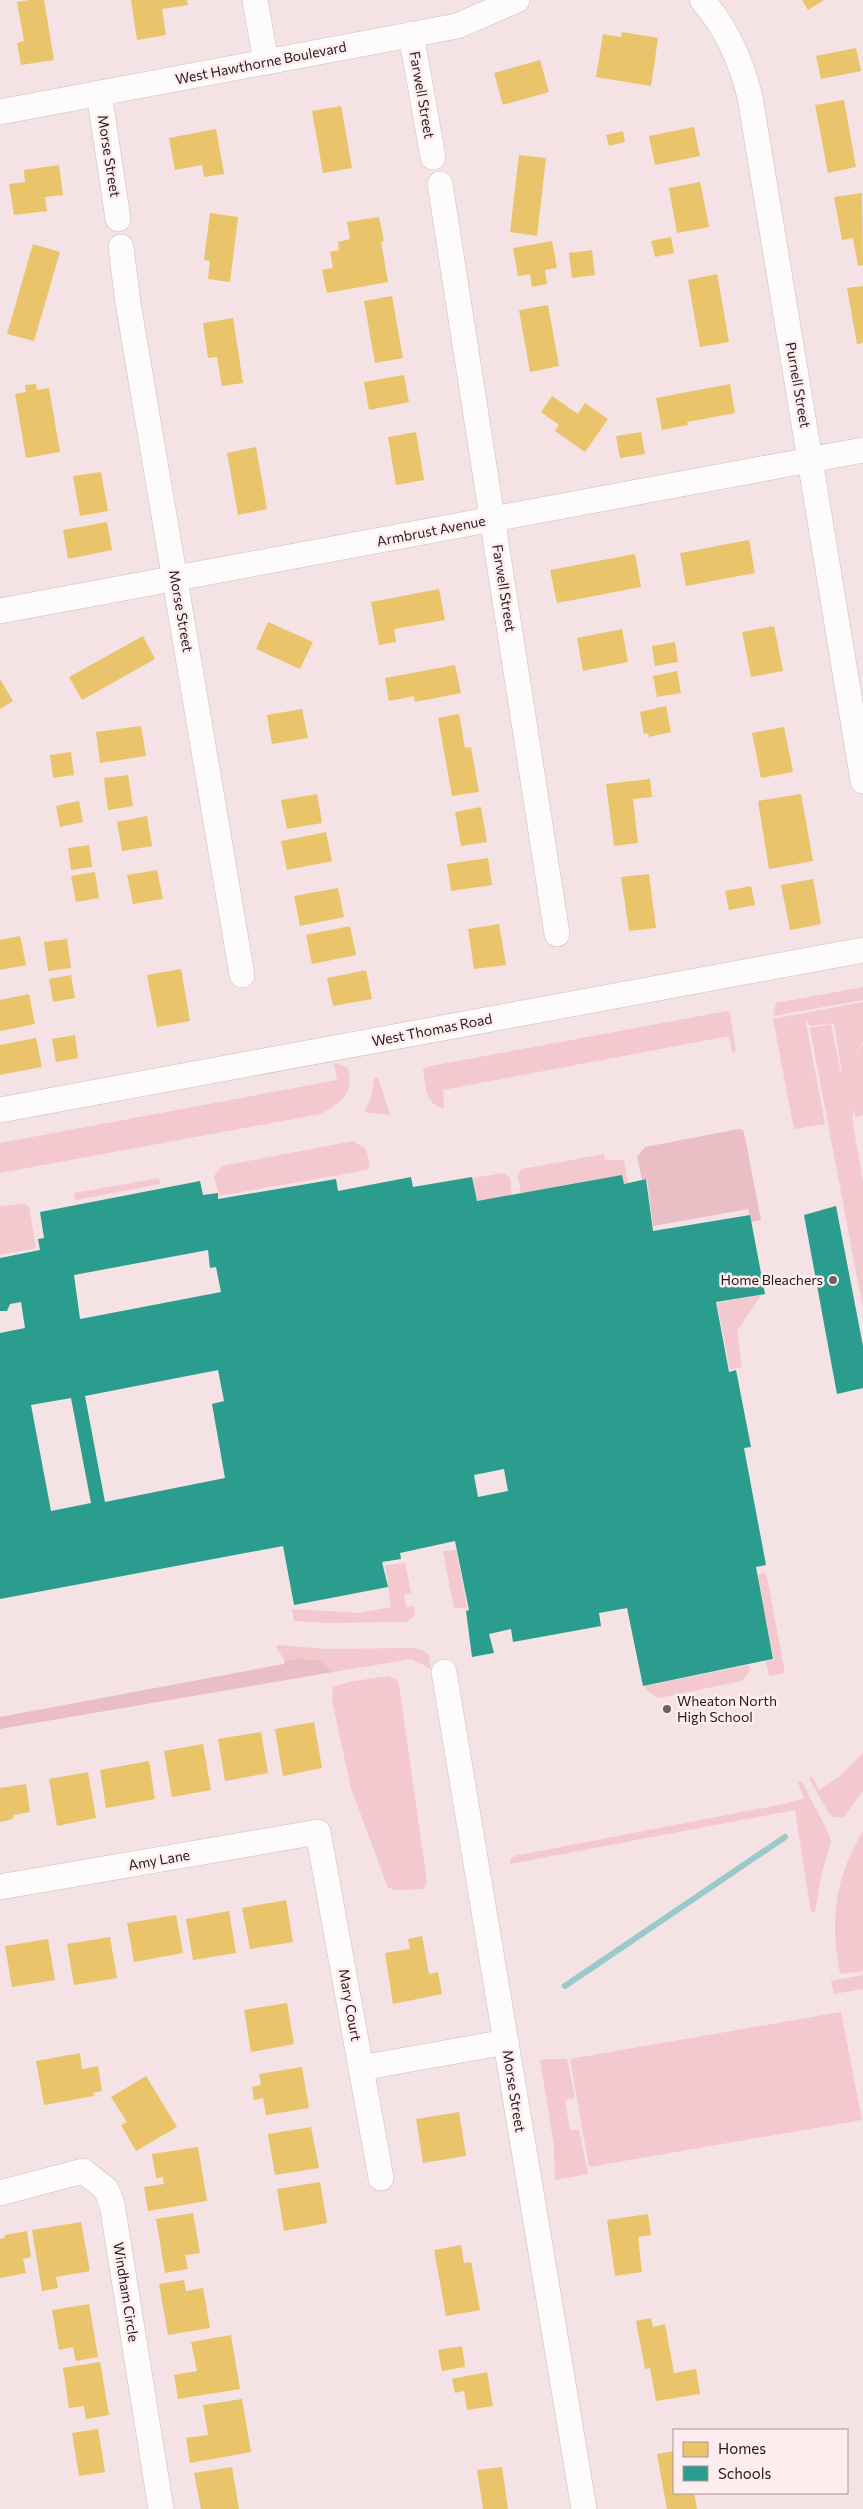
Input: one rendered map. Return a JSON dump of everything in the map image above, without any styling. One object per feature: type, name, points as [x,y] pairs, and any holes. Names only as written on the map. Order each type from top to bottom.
[{"type":"street","points":[[255,0],[266,62]]},
{"type":"street","name":"West Hawthorne Boulevard","points":[[0,112],[457,26],[517,0]]},
{"type":"street","name":"Purnell Street","points":[[702,0],[722,26],[734,48],[746,82],[863,781]]},
{"type":"street","name":"Farwell Street","points":[[411,34],[434,157]]},
{"type":"street","name":"Morse Street","points":[[99,93],[118,219]]},
{"type":"street","name":"Farwell Street","points":[[440,184],[556,934]]},
{"type":"street","name":"Morse Street","points":[[121,247],[128,303],[242,975]]},
{"type":"street","name":"Armbrust Avenue","points":[[0,611],[863,450]]},
{"type":"street","name":"West Thomas Road","points":[[0,1110],[863,950]]},
{"type":"street","name":"Morse Street","points":[[444,1672],[584,2509]]},
{"type":"street","name":"Amy Lane","points":[[0,1887],[318,1832]]},
{"type":"street","name":"Mary Court","points":[[318,1832],[381,2178]]},
{"type":"street","points":[[361,2068],[506,2042]]},
{"type":"street","name":"Windham Circle","points":[[0,2193],[83,2171],[106,2189],[112,2204],[161,2509]]},
{"type":"shaded area","points":[[863,987],[863,1000],[773,1016],[776,1003]]},
{"type":"shaded area","points":[[863,1002],[863,1042],[851,1058],[863,1044],[863,1115],[855,1117],[854,1108],[852,1118],[863,1182],[863,1309],[810,1028],[831,1024],[841,1074],[834,1023],[810,1026],[808,1021],[806,1024],[825,1124],[794,1129],[773,1019]]},
{"type":"shaded area","points":[[727,1011],[730,1013],[736,1052],[732,1053],[729,1036],[443,1090],[444,1108],[433,1103],[426,1087],[423,1069],[426,1067]]},
{"type":"shaded area","points":[[334,1063],[347,1067],[350,1083],[340,1102],[320,1114],[0,1173],[0,1143],[337,1080]]},
{"type":"shaded area","points":[[378,1077],[390,1115],[364,1112],[371,1098],[374,1079]]},
{"type":"shaded area","points":[[739,1129],[743,1130],[745,1137],[761,1220],[751,1222],[748,1209],[653,1226],[647,1179],[642,1179],[637,1157],[645,1147]]},
{"type":"shaded area","points":[[353,1141],[366,1149],[370,1166],[367,1170],[219,1196],[214,1176],[222,1166]]},
{"type":"shaded area","points":[[604,1154],[605,1160],[624,1160],[628,1183],[521,1193],[517,1176],[522,1169]]},
{"type":"shaded area","points":[[503,1173],[510,1178],[512,1195],[477,1201],[473,1178]]},
{"type":"shaded area","points":[[159,1178],[160,1184],[76,1200],[74,1193]]},
{"type":"shaded area","points":[[24,1204],[29,1207],[36,1248],[0,1255],[0,1206]]},
{"type":"shaded area","points":[[761,1295],[737,1331],[742,1367],[730,1370],[717,1303]]},
{"type":"shaded area","points":[[456,1550],[467,1607],[454,1609],[443,1551]]},
{"type":"shaded area","points":[[405,1563],[411,1593],[404,1595],[406,1607],[414,1606],[415,1615],[407,1622],[326,1623],[294,1621],[292,1609],[360,1613],[391,1607],[385,1565]]},
{"type":"shaded area","points":[[766,1572],[785,1673],[769,1676],[766,1661],[774,1660],[757,1575]]},
{"type":"shaded area","points":[[279,1645],[325,1649],[413,1648],[422,1650],[429,1655],[431,1669],[412,1659],[333,1672],[321,1663],[311,1659],[299,1658],[285,1661],[276,1647]]},
{"type":"shaded area","points":[[301,1658],[321,1661],[333,1672],[0,1729],[0,1717],[284,1664],[285,1661]]},
{"type":"shaded area","points":[[749,1665],[750,1671],[742,1681],[658,1698],[646,1690],[645,1686]]},
{"type":"shaded area","points":[[388,1676],[397,1680],[399,1685],[427,1882],[424,1889],[396,1890],[388,1888],[351,1788],[332,1700],[333,1687],[349,1682]]},
{"type":"shaded area","points":[[863,1753],[863,1791],[844,1817],[833,1817],[828,1812],[809,1778],[812,1777],[819,1790],[840,1776]]},
{"type":"shaded area","points":[[798,1782],[802,1782],[827,1830],[831,1842],[821,1876],[815,1911],[811,1913],[795,1810],[510,1864],[510,1860],[514,1856],[784,1804],[804,1798]]},
{"type":"shaded area","points":[[863,1831],[863,1971],[840,1974],[835,1936],[837,1900],[846,1866]]},
{"type":"shaded area","points":[[863,1975],[863,1989],[834,1994],[831,1981]]},
{"type":"shaded area","points":[[841,2012],[862,2120],[589,2167],[570,2059]]},
{"type":"shaded area","points":[[567,2059],[575,2098],[565,2100],[570,2130],[579,2130],[588,2174],[555,2180],[554,2146],[540,2060]]},
{"type":"building: Homes","points":[[44,0],[54,60],[21,65],[17,43],[24,41],[17,2]]},
{"type":"building: Homes","points":[[131,0],[187,0],[188,5],[162,9],[166,35],[137,40]]},
{"type":"building: Homes","points":[[802,0],[824,0],[808,10]]},
{"type":"building: Homes","points":[[622,32],[658,38],[651,86],[596,77],[603,34],[621,37]]},
{"type":"building: Homes","points":[[856,48],[861,71],[821,79],[816,56]]},
{"type":"building: Homes","points":[[540,60],[549,92],[503,105],[494,73]]},
{"type":"building: Homes","points":[[844,100],[856,167],[828,173],[815,105]]},
{"type":"building: Homes","points":[[341,106],[352,168],[323,173],[312,111]]},
{"type":"building: Homes","points":[[694,127],[700,156],[655,165],[649,136]]},
{"type":"building: Homes","points":[[216,129],[224,174],[204,177],[202,165],[175,170],[169,138]]},
{"type":"building: Homes","points":[[623,131],[625,142],[609,146],[606,135]]},
{"type":"building: Homes","points":[[519,155],[546,158],[537,236],[510,232]]},
{"type":"building: Homes","points":[[59,165],[63,195],[45,197],[47,211],[14,215],[9,184],[25,182],[24,170]]},
{"type":"building: Homes","points":[[700,182],[709,227],[677,233],[669,188]]},
{"type":"building: Homes","points":[[862,193],[863,265],[858,266],[853,238],[842,240],[834,197]]},
{"type":"building: Homes","points":[[210,213],[238,217],[230,282],[208,279],[210,261],[204,260]]},
{"type":"building: Homes","points":[[379,217],[384,241],[381,242],[388,282],[327,293],[322,270],[333,268],[330,252],[339,250],[338,242],[350,239],[347,222]]},
{"type":"building: Homes","points":[[671,237],[674,253],[655,257],[651,241]]},
{"type":"building: Homes","points":[[552,241],[557,268],[545,270],[547,284],[532,287],[530,274],[518,276],[513,248]]},
{"type":"building: Homes","points":[[33,244],[60,252],[34,341],[7,334]]},
{"type":"building: Homes","points":[[592,250],[595,275],[572,278],[569,253]]},
{"type":"building: Homes","points":[[717,274],[729,342],[700,347],[688,280]]},
{"type":"building: Homes","points":[[863,286],[863,343],[857,344],[847,288]]},
{"type":"building: Homes","points":[[392,296],[403,358],[375,363],[364,301]]},
{"type":"building: Homes","points":[[548,305],[559,366],[530,372],[519,310]]},
{"type":"building: Homes","points":[[233,318],[243,383],[222,386],[217,357],[208,358],[203,323]]},
{"type":"building: Homes","points":[[404,375],[409,402],[369,410],[364,382]]},
{"type":"building: Homes","points":[[36,384],[37,390],[49,388],[60,452],[26,458],[15,394],[26,392],[25,385]]},
{"type":"building: Homes","points":[[730,384],[735,413],[687,422],[688,425],[662,430],[656,398]]},
{"type":"building: Homes","points":[[552,396],[578,414],[585,403],[608,419],[585,452],[555,431],[559,425],[541,412]]},
{"type":"building: Homes","points":[[416,432],[424,480],[396,485],[388,437]]},
{"type":"building: Homes","points":[[641,432],[645,454],[620,458],[616,436]]},
{"type":"building: Homes","points":[[256,447],[267,509],[238,515],[227,453]]},
{"type":"building: Homes","points":[[101,472],[108,511],[80,516],[73,476]]},
{"type":"building: Homes","points":[[107,522],[112,550],[68,559],[63,530]]},
{"type":"building: Homes","points":[[749,540],[755,573],[686,586],[680,553]]},
{"type":"building: Homes","points":[[635,554],[641,587],[557,603],[550,570]]},
{"type":"building: Homes","points":[[439,589],[445,620],[394,629],[396,642],[379,645],[371,602]]},
{"type":"building: Homes","points":[[268,622],[313,642],[300,669],[256,649]]},
{"type":"building: Homes","points":[[774,626],[783,671],[751,677],[742,632]]},
{"type":"building: Homes","points":[[622,629],[628,662],[583,671],[577,638]]},
{"type":"building: Homes","points":[[143,636],[155,659],[82,700],[69,677]]},
{"type":"building: Homes","points":[[675,642],[678,662],[655,666],[652,646]]},
{"type":"building: Homes","points":[[455,665],[461,693],[415,702],[414,696],[389,701],[385,678]]},
{"type":"building: Homes","points":[[677,671],[681,693],[657,697],[653,676]]},
{"type":"building: Homes","points":[[0,679],[13,701],[0,709]]},
{"type":"building: Homes","points":[[666,706],[671,732],[649,737],[648,733],[644,734],[640,712]]},
{"type":"building: Homes","points":[[302,709],[308,738],[272,744],[267,715]]},
{"type":"building: Homes","points":[[459,714],[465,748],[471,747],[479,792],[452,796],[438,718]]},
{"type":"building: Homes","points":[[141,726],[146,756],[100,763],[96,732]]},
{"type":"building: Homes","points":[[784,727],[793,772],[761,778],[752,733]]},
{"type":"building: Homes","points":[[71,752],[74,775],[53,778],[50,755]]},
{"type":"building: Homes","points":[[128,775],[133,806],[108,810],[104,778]]},
{"type":"building: Homes","points":[[650,779],[652,797],[633,799],[638,843],[614,846],[606,784]]},
{"type":"building: Homes","points":[[317,794],[322,823],[287,829],[281,800]]},
{"type":"building: Homes","points":[[801,794],[813,861],[769,869],[758,801]]},
{"type":"building: Homes","points":[[79,801],[83,822],[60,827],[56,806]]},
{"type":"building: Homes","points":[[481,807],[487,842],[461,846],[455,812]]},
{"type":"building: Homes","points":[[147,816],[152,846],[122,851],[117,822]]},
{"type":"building: Homes","points":[[326,832],[332,861],[287,870],[281,841]]},
{"type":"building: Homes","points":[[89,845],[92,867],[71,870],[68,848]]},
{"type":"building: Homes","points":[[488,858],[492,885],[451,891],[447,864]]},
{"type":"building: Homes","points":[[157,870],[163,899],[133,904],[127,875]]},
{"type":"building: Homes","points":[[95,872],[99,898],[76,902],[71,876]]},
{"type":"building: Homes","points":[[649,874],[656,928],[629,931],[621,877]]},
{"type":"building: Homes","points":[[813,879],[821,924],[790,930],[781,885]]},
{"type":"building: Homes","points":[[751,886],[755,905],[729,910],[725,891]]},
{"type":"building: Homes","points":[[338,888],[344,917],[300,926],[294,896]]},
{"type":"building: Homes","points":[[499,924],[506,965],[474,969],[468,929]]},
{"type":"building: Homes","points":[[350,926],[356,955],[312,964],[306,935]]},
{"type":"building: Homes","points":[[20,936],[26,965],[0,970],[0,940]]},
{"type":"building: Homes","points":[[67,939],[71,968],[48,971],[44,942]]},
{"type":"building: Homes","points":[[181,969],[190,1021],[157,1027],[147,975]]},
{"type":"building: Homes","points":[[366,970],[372,999],[333,1006],[327,978]]},
{"type":"building: Homes","points":[[71,975],[75,998],[53,1002],[49,979]]},
{"type":"building: Homes","points":[[29,994],[35,1024],[0,1031],[0,1000]]},
{"type":"building: Homes","points":[[75,1035],[78,1058],[56,1062],[52,1039]]},
{"type":"building: Homes","points":[[36,1038],[42,1067],[0,1075],[0,1045]]},
{"type":"building: Homes","points":[[314,1722],[322,1768],[283,1776],[275,1729]]},
{"type":"building: Homes","points":[[261,1732],[268,1773],[225,1781],[218,1739]]},
{"type":"building: Homes","points":[[203,1744],[211,1790],[172,1797],[164,1751]]},
{"type":"building: Homes","points":[[149,1761],[155,1799],[106,1808],[100,1770]]},
{"type":"building: Homes","points":[[88,1772],[96,1818],[57,1826],[49,1779]]},
{"type":"building: Homes","points":[[26,1784],[30,1812],[13,1815],[13,1819],[0,1822],[0,1788]]},
{"type":"building: Homes","points":[[286,1900],[293,1942],[250,1949],[242,1908]]},
{"type":"building: Homes","points":[[229,1911],[236,1953],[193,1960],[186,1919]]},
{"type":"building: Homes","points":[[176,1915],[183,1953],[134,1962],[127,1923]]},
{"type":"building: Homes","points":[[422,1936],[429,1974],[438,1972],[442,1994],[393,2004],[385,1953],[410,1949],[408,1939]]},
{"type":"building: Homes","points":[[110,1937],[117,1978],[74,1985],[67,1944]]},
{"type":"building: Homes","points":[[48,1939],[55,1980],[12,1987],[5,1946]]},
{"type":"building: Homes","points":[[287,2003],[294,2044],[251,2052],[244,2010]]},
{"type":"building: Homes","points":[[80,2053],[82,2069],[98,2066],[102,2091],[93,2093],[94,2096],[44,2105],[36,2061]]},
{"type":"building: Homes","points":[[302,2067],[309,2108],[266,2115],[263,2098],[254,2100],[252,2087],[261,2085],[259,2074]]},
{"type":"building: Homes","points":[[146,2076],[177,2127],[136,2151],[121,2125],[127,2122],[111,2097]]},
{"type":"building: Homes","points":[[459,2112],[466,2156],[423,2163],[416,2119]]},
{"type":"building: Homes","points":[[311,2127],[319,2168],[275,2175],[268,2134]]},
{"type":"building: Homes","points":[[198,2147],[207,2201],[148,2211],[144,2187],[164,2184],[163,2177],[156,2178],[152,2154]]},
{"type":"building: Homes","points":[[320,2182],[327,2223],[284,2231],[277,2189]]},
{"type":"building: Homes","points":[[193,2213],[200,2253],[185,2255],[188,2269],[165,2273],[156,2219]]},
{"type":"building: Homes","points":[[648,2214],[651,2235],[638,2237],[642,2272],[615,2276],[607,2220]]},
{"type":"building: Homes","points":[[81,2222],[90,2271],[56,2277],[58,2288],[42,2291],[32,2230]]},
{"type":"building: Homes","points":[[27,2231],[31,2257],[23,2259],[26,2273],[0,2278],[0,2239],[5,2238],[5,2235]]},
{"type":"building: Homes","points":[[461,2245],[464,2263],[471,2262],[480,2310],[446,2316],[434,2250]]},
{"type":"building: Homes","points":[[184,2280],[186,2291],[203,2288],[210,2328],[168,2335],[159,2284]]},
{"type":"building: Homes","points":[[89,2304],[98,2357],[76,2361],[73,2347],[59,2350],[52,2310]]},
{"type":"building: Homes","points":[[651,2318],[653,2327],[665,2324],[674,2373],[696,2369],[700,2394],[656,2401],[650,2368],[645,2369],[636,2321]]},
{"type":"building: Homes","points":[[231,2335],[240,2389],[178,2399],[174,2375],[197,2371],[191,2342]]},
{"type":"building: Homes","points":[[462,2346],[465,2367],[442,2371],[438,2350]]},
{"type":"building: Homes","points":[[100,2362],[109,2415],[86,2419],[84,2406],[69,2408],[63,2368]]},
{"type":"building: Homes","points":[[487,2372],[493,2406],[467,2410],[464,2391],[455,2393],[452,2379]]},
{"type":"building: Homes","points":[[242,2399],[251,2452],[190,2463],[186,2438],[208,2435],[203,2405]]},
{"type":"building: Homes","points":[[98,2429],[105,2472],[79,2476],[72,2433]]},
{"type":"building: Homes","points":[[673,2451],[673,2494],[694,2494],[697,2509],[667,2509],[657,2454]]},
{"type":"building: Homes","points":[[232,2467],[239,2509],[201,2509],[194,2473]]},
{"type":"building: Homes","points":[[502,2467],[508,2509],[483,2509],[477,2470]]},
{"type":"building: Schools","points":[[622,1175],[624,1184],[646,1179],[653,1231],[750,1215],[765,1294],[716,1302],[729,1372],[736,1370],[751,1447],[744,1448],[766,1565],[756,1567],[773,1659],[643,1686],[627,1608],[599,1613],[601,1626],[513,1642],[511,1629],[489,1634],[494,1653],[472,1657],[466,1611],[469,1610],[455,1541],[400,1553],[401,1559],[382,1562],[388,1587],[294,1605],[283,1546],[0,1599],[0,1333],[25,1328],[21,1302],[10,1304],[7,1311],[0,1311],[0,1258],[40,1250],[38,1239],[44,1238],[40,1212],[200,1181],[203,1195],[218,1193],[218,1199],[336,1179],[338,1191],[411,1177],[413,1187],[472,1177],[477,1201]],"holes":[[[208,1250],[210,1268],[216,1267],[221,1292],[80,1319],[74,1275]],[[218,1370],[224,1401],[212,1404],[225,1478],[105,1502],[85,1396]],[[71,1398],[91,1503],[51,1511],[31,1405]],[[504,1469],[508,1491],[478,1497],[474,1475]]]},
{"type":"building: Schools","name":"Home Bleachers","points":[[836,1206],[863,1346],[863,1388],[837,1394],[804,1215]]},
{"type":"waterway","points":[[565,1986],[785,1837]]},
{"type":"place","name":"Home Bleachers","points":[[833,1280]]},
{"type":"place","name":"Wheaton North High School","points":[[667,1709]]}]
